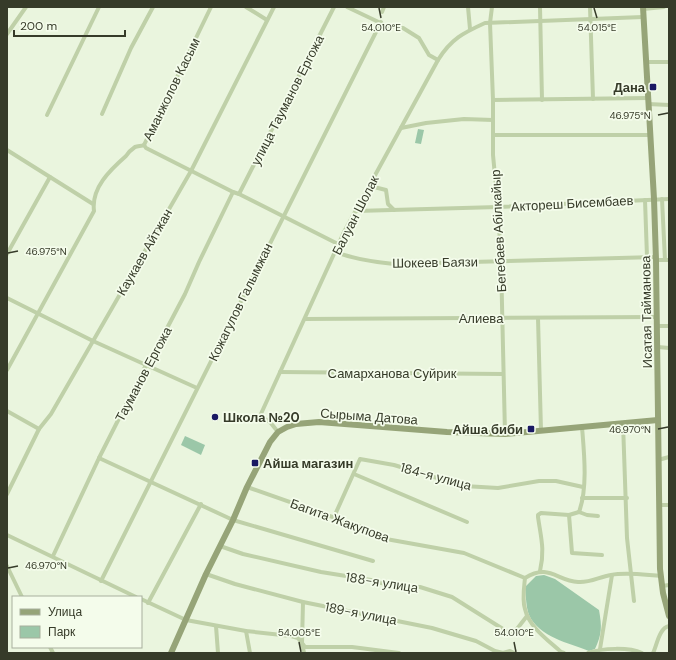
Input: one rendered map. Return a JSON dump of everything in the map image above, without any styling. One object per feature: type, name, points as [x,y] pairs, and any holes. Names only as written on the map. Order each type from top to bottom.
[{"type":"street","points":[[7,34],[26,7]]},
{"type":"street","points":[[46,115],[99,7]]},
{"type":"street","points":[[102,114],[131,48],[153,7]]},
{"type":"street","name":"Аманжолов Касым","points":[[7,370],[94,211],[93,204],[98,188],[107,174],[135,147],[144,145],[211,7]]},
{"type":"street","points":[[246,7],[267,20]]},
{"type":"street","name":"Каукаев Айтжан","points":[[7,494],[39,429],[51,414],[191,171],[274,7]]},
{"type":"street","name":"улица Тауманов Ергожа","points":[[239,194],[334,7]]},
{"type":"street","points":[[347,7],[387,26],[403,28],[419,38],[429,55],[438,60]]},
{"type":"street","points":[[382,12],[384,7]]},
{"type":"street","points":[[468,7],[470,29]]},
{"type":"street","name":"Бегебаев Абілкайыр","points":[[492,7],[490,23],[493,100],[493,155],[501,261],[501,318],[505,434]]},
{"type":"street","points":[[540,7],[542,100]]},
{"type":"street","points":[[590,7],[593,99]]},
{"type":"street","points":[[643,8],[664,7]]},
{"type":"street","name":"Исатая Тайманова","points":[[643,8],[654,199],[658,317],[658,460],[661,576],[669,616]]},
{"type":"street","name":"Балуан Шолак","points":[[278,432],[270,422],[260,416],[338,244],[445,48],[463,33],[485,23],[643,17]]},
{"type":"street","name":"Кожагулов Галымжан","points":[[101,581],[381,22]]},
{"type":"street","points":[[646,62],[669,62]]},
{"type":"street","points":[[493,100],[593,99],[648,101],[669,105]]},
{"type":"street","points":[[401,128],[426,123],[464,119],[493,120]]},
{"type":"street","points":[[493,135],[650,135]]},
{"type":"street","points":[[144,145],[146,148],[191,171],[338,244]]},
{"type":"street","points":[[7,150],[93,204]]},
{"type":"street","points":[[7,254],[50,177]]},
{"type":"street","points":[[370,186],[386,190],[388,204],[394,210]]},
{"type":"street","name":"Тауманов Ергожа","points":[[53,556],[98,458],[185,294],[198,262],[233,192]]},
{"type":"street","points":[[662,199],[667,260]]},
{"type":"street","name":"Актореш Бисембаев","points":[[356,211],[669,199]]},
{"type":"street","points":[[645,200],[647,257]]},
{"type":"street","name":"Шокеев Баязи","points":[[335,252],[351,258],[370,262],[394,264],[647,257],[667,260]]},
{"type":"street","points":[[7,298],[93,341],[197,388]]},
{"type":"street","name":"Алиева","points":[[305,319],[658,317]]},
{"type":"street","points":[[538,318],[541,431]]},
{"type":"street","points":[[658,326],[669,326]]},
{"type":"street","points":[[658,347],[669,348]]},
{"type":"street","name":"Самарханова Суйрик","points":[[280,372],[503,374]]},
{"type":"street","points":[[7,411],[39,429]]},
{"type":"street","name":"Сырыма Датова","points":[[278,432],[296,424],[319,422],[447,432],[505,434],[658,420]]},
{"type":"street","points":[[623,423],[628,538],[634,601]]},
{"type":"street","points":[[579,512],[582,498],[584,471],[582,427]]},
{"type":"street","points":[[171,653],[247,487],[264,453],[278,432]]},
{"type":"street","points":[[658,460],[669,457]]},
{"type":"street","name":"188-я улица","points":[[98,458],[201,504],[232,520],[373,561]]},
{"type":"street","name":"184-я улица","points":[[354,474],[360,460],[394,465],[464,486],[498,488],[539,481],[556,481],[583,487]]},
{"type":"street","points":[[334,517],[354,474],[467,522]]},
{"type":"street","name":"Багита Жакупова","points":[[247,487],[364,528],[386,539],[464,552],[525,578]]},
{"type":"street","points":[[582,498],[626,498]]},
{"type":"street","points":[[148,602],[201,504]]},
{"type":"street","points":[[659,505],[669,505]]},
{"type":"street","points":[[540,572],[543,559],[543,548],[538,515],[541,513],[569,515],[579,512],[587,515],[598,516]]},
{"type":"street","points":[[569,515],[572,553],[602,555]]},
{"type":"street","points":[[7,535],[134,596]]},
{"type":"street","name":"188-я улица","points":[[220,546],[243,554],[321,572],[371,580],[392,586],[420,587],[452,597],[511,634],[513,634],[527,616]]},
{"type":"street","points":[[7,566],[22,596]]},
{"type":"street","points":[[564,653],[536,629],[527,616],[525,610],[525,578],[531,574],[540,572],[550,573],[577,582],[594,581],[612,575],[632,574],[661,576]]},
{"type":"street","name":"189-я улица","points":[[206,574],[235,584],[303,602],[432,628],[476,641],[495,651],[503,653],[510,651],[514,653]]},
{"type":"street","points":[[600,649],[612,575]]},
{"type":"street","points":[[662,586],[669,585]]},
{"type":"street","points":[[142,599],[186,620],[246,631],[291,636],[298,638],[305,647],[352,647],[398,653]]},
{"type":"street","points":[[303,602],[302,643],[304,653]]},
{"type":"street","points":[[216,626],[218,653]]},
{"type":"street","points":[[653,653],[661,630],[669,626]]},
{"type":"street","points":[[246,631],[250,653]]},
{"type":"street","points":[[485,653],[487,647]]},
{"type":"street","points":[[588,653],[600,649],[634,649],[642,653]]},
{"type":"green space","points":[[418,129],[424,130],[421,144],[415,143]]},
{"type":"green space","points":[[185,436],[205,445],[201,455],[181,445]]},
{"type":"green space","points":[[544,575],[555,579],[599,610],[601,630],[595,649],[589,651],[564,642],[547,634],[534,623],[528,612],[525,587],[536,576]]},
{"type":"place","name":"Дана","points":[[653,87]]},
{"type":"place","name":"Школа №20","points":[[215,417]]},
{"type":"place","name":"Айша биби","points":[[531,429]]},
{"type":"place","name":"Айша магазин","points":[[255,463]]}]
